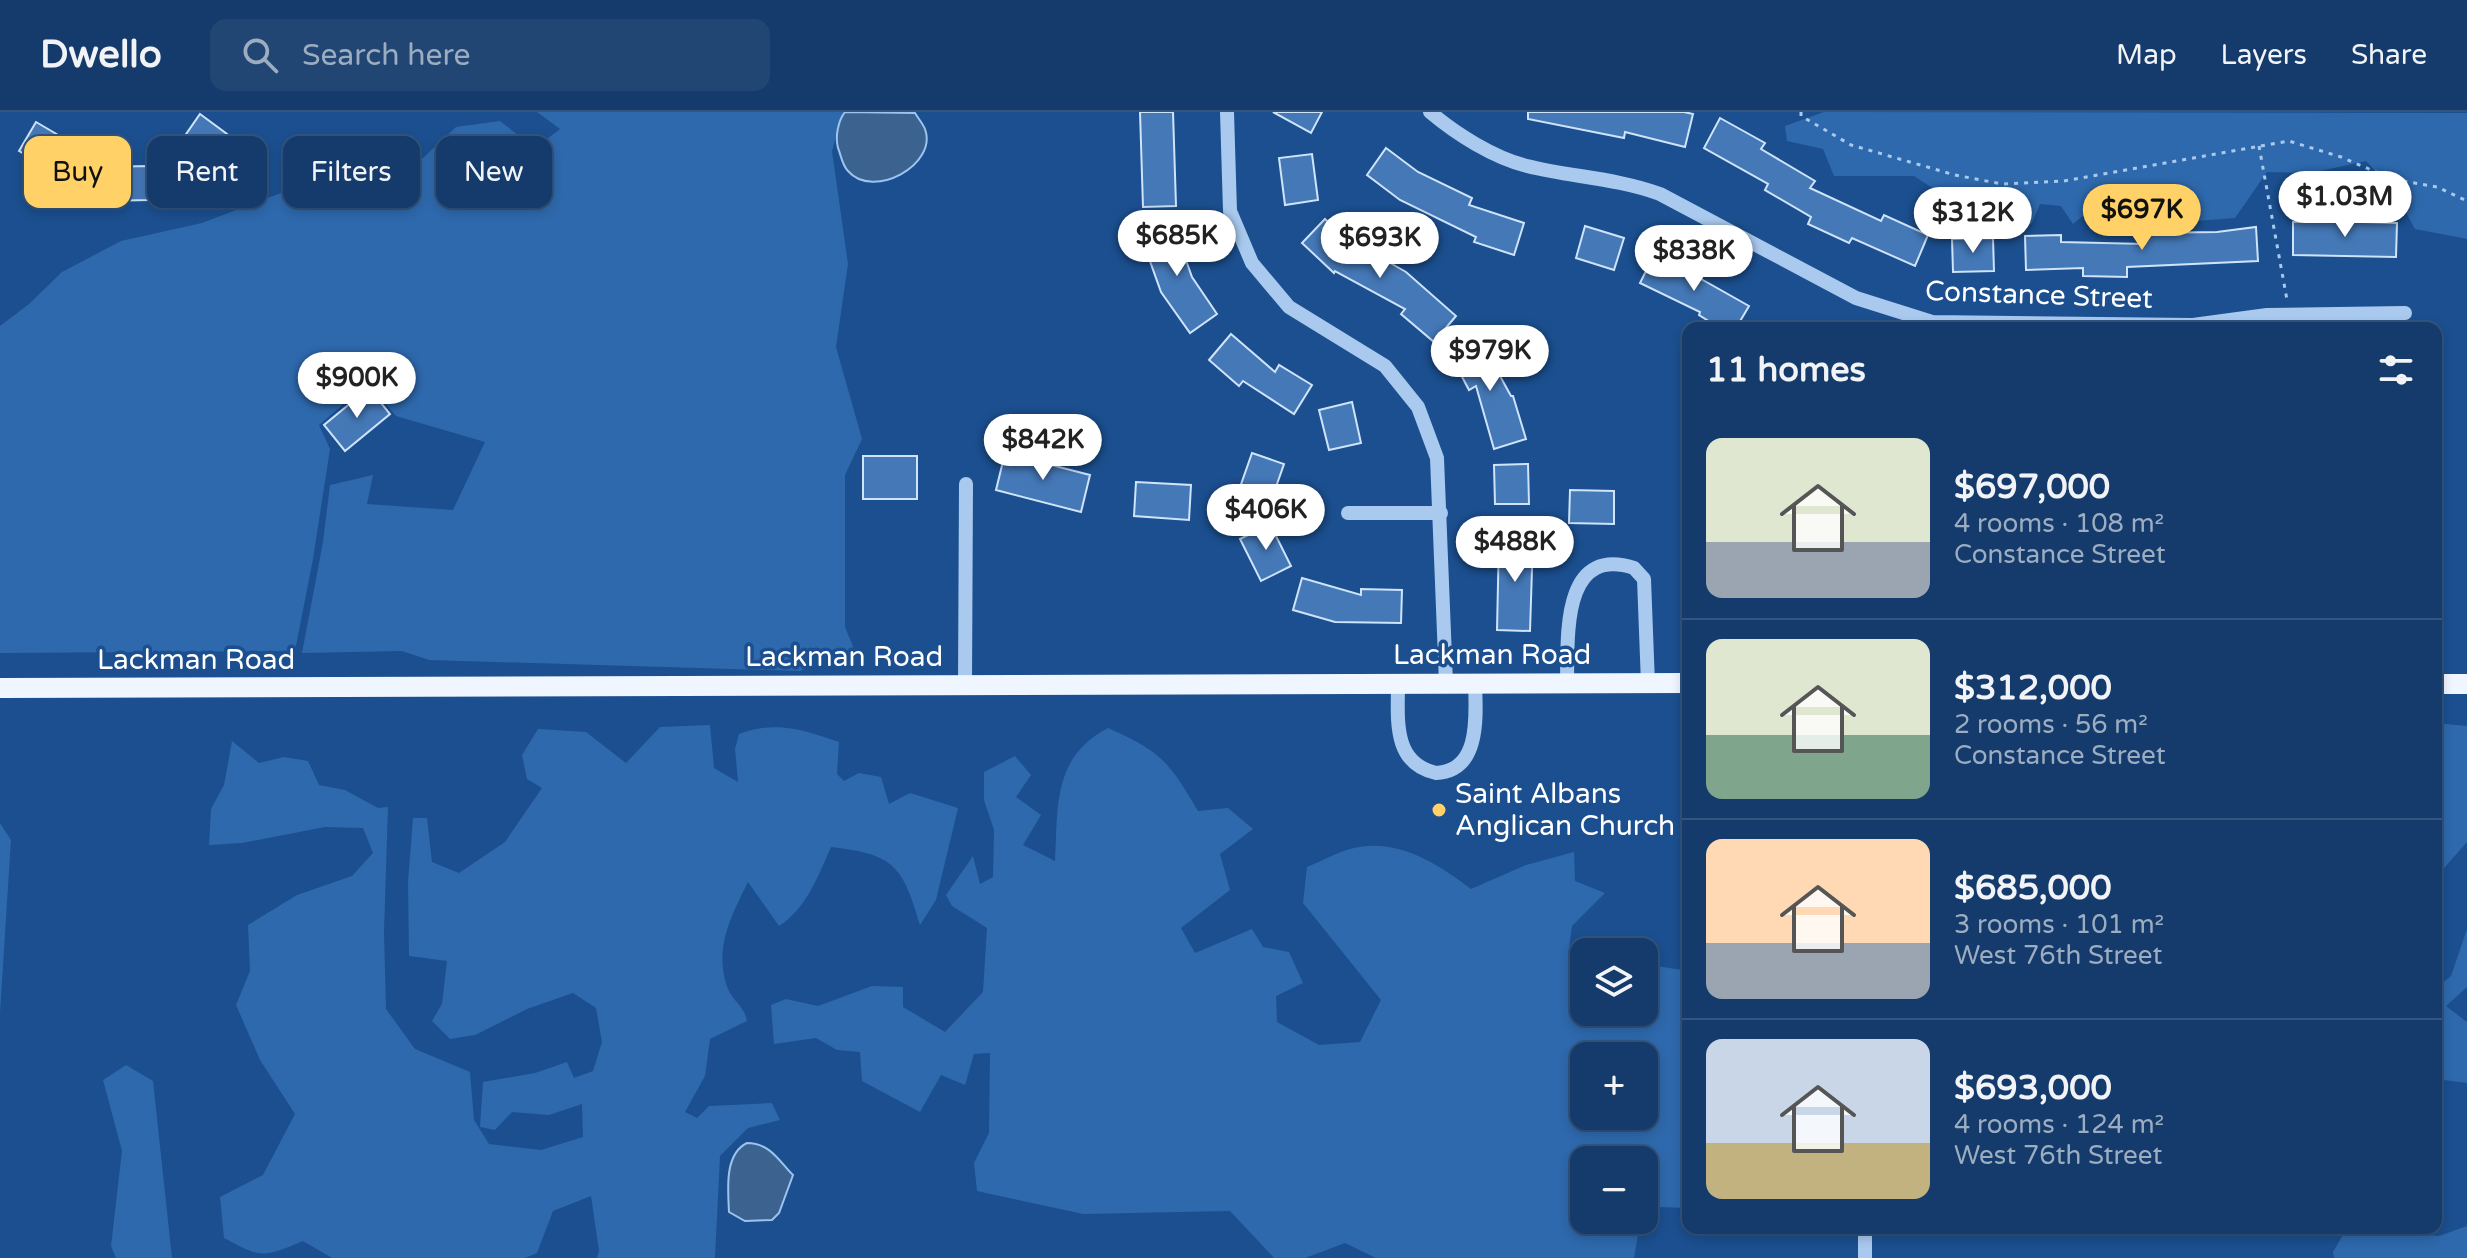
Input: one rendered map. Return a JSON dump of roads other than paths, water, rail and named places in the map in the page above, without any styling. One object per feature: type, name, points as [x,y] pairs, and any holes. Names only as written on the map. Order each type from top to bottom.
[{"type":"main road","name":"Lackman Road","points":[[0,688],[1682,683]]},
{"type":"main road","points":[[2442,684],[2467,684]]},
{"type":"street","points":[[1227,112],[1230,211],[1252,263],[1289,307],[1385,366],[1418,407],[1437,458],[1446,683]]},
{"type":"street","name":"Constance Street","points":[[1430,112],[1480,145],[1524,165],[1630,183],[1660,194],[1856,298],[1932,322]]},
{"type":"street","name":"Constance Street","points":[[2215,322],[2267,315],[2290,322],[2405,313]]},
{"type":"street","points":[[965,685],[966,484]]},
{"type":"street","points":[[1348,513],[1441,513]]},
{"type":"street","points":[[1567,683],[1575,590],[1588,572],[1602,564],[1634,568],[1644,579],[1648,684]]},
{"type":"street","points":[[1398,683],[1402,747],[1414,763],[1436,773],[1460,765],[1471,745],[1475,729],[1475,683]]},
{"type":"street","points":[[1865,1234],[1865,1258]]},
{"type":"place","name":"Saint Albans Anglican Church","points":[[1439,810]]}]
